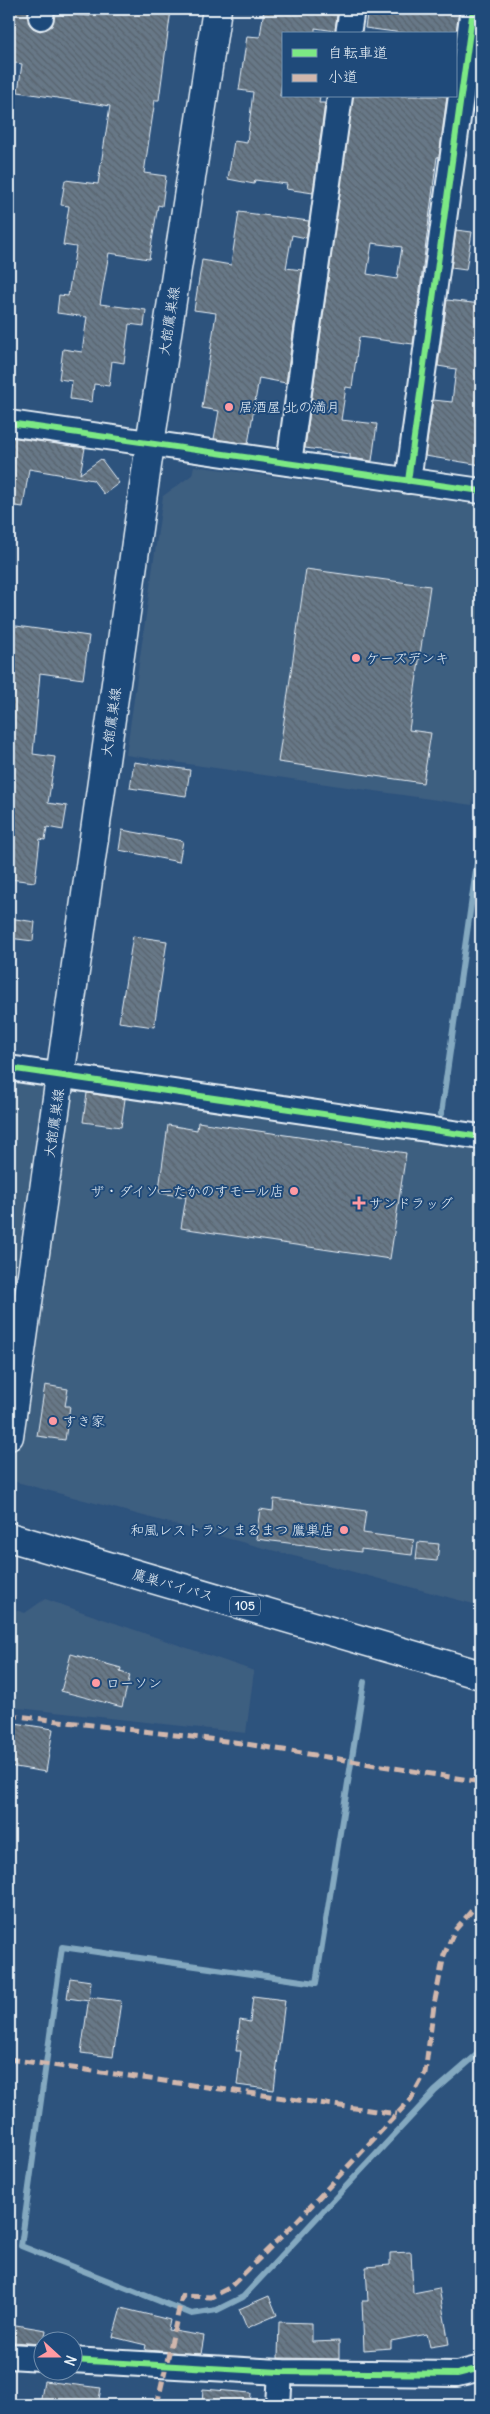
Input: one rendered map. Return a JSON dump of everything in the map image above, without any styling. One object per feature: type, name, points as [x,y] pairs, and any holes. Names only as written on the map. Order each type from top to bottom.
[{"type":"main road","name":"大館鷹巣線","points":[[9,1436],[150,444],[217,9]]},
{"type":"main road","name":"鷹巣バイパス","points":[[9,1537],[481,1675]]},
{"type":"street","points":[[348,32],[352,9]]},
{"type":"street","points":[[408,481],[473,9]]},
{"type":"street","points":[[289,463],[340,98]]},
{"type":"street","points":[[9,423],[481,491]]},
{"type":"street","points":[[9,1068],[481,1137]]},
{"type":"street","points":[[9,2356],[32,2357]]},
{"type":"street","points":[[82,2361],[280,2372],[457,2374],[481,2368]]},
{"type":"street","points":[[278,2405],[280,2372]]},
{"type":"shaded area","points":[[194,466],[481,504],[481,736],[472,805],[126,755],[163,496],[192,475]]},
{"type":"shaded area","points":[[9,1068],[481,1137],[481,1606],[9,1480]]},
{"type":"shaded area","points":[[45,1599],[254,1671],[246,1733],[9,1707],[9,1608],[25,1613]]},
{"type":"building","points":[[9,9],[28,9],[29,23],[33,28],[40,31],[52,26],[55,13],[90,16],[91,9],[171,10],[159,100],[155,100],[144,173],[166,176],[162,206],[158,205],[149,259],[109,253],[100,304],[146,310],[144,326],[129,324],[124,363],[112,361],[109,386],[94,384],[92,402],[70,399],[72,381],[59,379],[63,349],[82,352],[87,317],[57,313],[59,295],[68,296],[76,247],[63,245],[69,206],[61,205],[65,180],[98,184],[110,106],[18,92],[22,64],[9,62]]},
{"type":"building","points":[[264,9],[334,9],[333,14],[337,14],[335,31],[315,28],[315,32],[282,32],[282,82],[280,96],[282,98],[320,98],[319,103],[325,103],[313,193],[286,189],[287,184],[255,180],[254,184],[228,179],[234,141],[247,143],[253,92],[239,90],[247,36],[260,37]]},
{"type":"building","points":[[368,9],[459,9],[456,32],[395,32],[365,28]]},
{"type":"building","points":[[481,53],[481,115],[473,113]]},
{"type":"building","points":[[353,98],[447,98],[439,157],[437,157],[413,344],[359,337],[352,388],[346,387],[341,420],[377,424],[372,461],[350,458],[350,454],[305,448]],"holes":[[[372,243],[402,247],[397,279],[367,274]]]},
{"type":"building","points":[[239,212],[309,221],[306,238],[292,235],[286,268],[302,270],[286,383],[259,378],[248,444],[214,439],[219,411],[202,408],[216,313],[194,310],[202,260],[231,265]]},
{"type":"building","points":[[456,230],[472,232],[466,270],[451,268]]},
{"type":"building","points":[[447,300],[481,304],[481,465],[425,456],[433,400],[452,402],[456,369],[438,366]]},
{"type":"building","points":[[9,437],[85,448],[80,474],[101,459],[119,483],[104,494],[93,480],[29,469],[23,507],[9,505]]},
{"type":"building","name":"ケーズデンキ","points":[[306,569],[430,586],[409,730],[431,733],[423,783],[278,762]]},
{"type":"building","points":[[9,625],[89,636],[83,679],[40,673],[33,754],[55,757],[48,803],[67,806],[63,830],[47,827],[45,840],[40,839],[35,882],[9,879]]},
{"type":"building","points":[[134,762],[190,770],[186,796],[130,788]]},
{"type":"building","points":[[122,830],[183,841],[179,862],[119,850]]},
{"type":"building","points":[[9,918],[35,922],[33,941],[9,938]]},
{"type":"building","points":[[133,936],[167,941],[154,1027],[119,1022]]},
{"type":"building","points":[[87,1093],[125,1099],[121,1127],[83,1122]]},
{"type":"building","name":"ザ・ダイソーたかのすモール店","points":[[198,1122],[406,1153],[390,1259],[181,1228],[186,1197],[160,1193],[159,1189],[168,1125],[197,1130]]},
{"type":"building","name":"すき家","points":[[45,1385],[68,1389],[65,1406],[70,1406],[65,1440],[37,1436]]},
{"type":"building","points":[[274,1499],[366,1511],[363,1533],[414,1540],[412,1555],[361,1549],[361,1552],[256,1539],[260,1509],[273,1511]]},
{"type":"building","points":[[418,1542],[439,1544],[437,1561],[416,1559]]},
{"type":"building","name":"ローソン","points":[[71,1654],[121,1668],[120,1672],[130,1675],[122,1707],[61,1691]]},
{"type":"building","points":[[9,1722],[53,1729],[46,1772],[9,1766]]},
{"type":"building","points":[[70,1978],[91,1981],[89,2001],[67,1998]]},
{"type":"building","points":[[253,1996],[285,2000],[274,2090],[237,2085],[241,2051],[236,2051],[240,2020],[250,2022]]},
{"type":"building","points":[[89,1997],[121,2001],[113,2057],[81,2053]]},
{"type":"building","points":[[411,2252],[413,2293],[439,2288],[449,2344],[430,2347],[427,2334],[391,2341],[391,2348],[364,2350],[362,2301],[368,2301],[366,2267],[390,2265],[390,2253]]},
{"type":"building","points":[[269,2296],[277,2315],[247,2328],[239,2309]]},
{"type":"building","points":[[121,2308],[170,2320],[168,2330],[204,2336],[201,2354],[145,2350],[146,2345],[113,2337]]},
{"type":"building","points":[[279,2322],[312,2323],[312,2342],[339,2341],[339,2359],[278,2358]]},
{"type":"building","points":[[16,2325],[46,2330],[46,2332],[32,2332],[32,2343],[13,2342]]},
{"type":"building","points":[[44,2382],[101,2388],[98,2405],[78,2403],[77,2405],[40,2405]]},
{"type":"building","points":[[203,2389],[251,2393],[250,2405],[202,2405]]},
{"type":"waterway","points":[[441,1114],[481,835]]},
{"type":"waterway","points":[[364,1682],[316,1983],[62,1947],[21,2246],[192,2314],[217,2310],[243,2297],[435,2091],[481,2051]]},
{"type":"marked path","points":[[9,1715],[234,1742],[481,1782]]},
{"type":"marked path","points":[[157,2405],[182,2296],[211,2297],[229,2288],[295,2223],[411,2099],[425,2073],[434,2005],[444,1955],[455,1930],[481,1900]]},
{"type":"marked path","points":[[9,2059],[397,2114]]},
{"type":"cycle path","points":[[408,481],[473,9]]},
{"type":"cycle path","points":[[9,423],[481,491]]},
{"type":"cycle path","points":[[9,1068],[481,1137]]},
{"type":"cycle path","points":[[82,2361],[280,2372],[457,2374],[481,2368]]},
{"type":"place","name":"居酒屋 北の満月","points":[[229,407]]},
{"type":"place","name":"ケーズデンキ","points":[[356,658]]},
{"type":"place","name":"ザ・ダイソーたかのすモール店","points":[[294,1191]]},
{"type":"place","name":"サンドラッグ","points":[[359,1203]]},
{"type":"place","name":"すき家","points":[[53,1421]]},
{"type":"place","name":"和風レストラン まるまつ 鷹巣店","points":[[344,1530]]},
{"type":"place","name":"ローソン","points":[[96,1683]]}]
